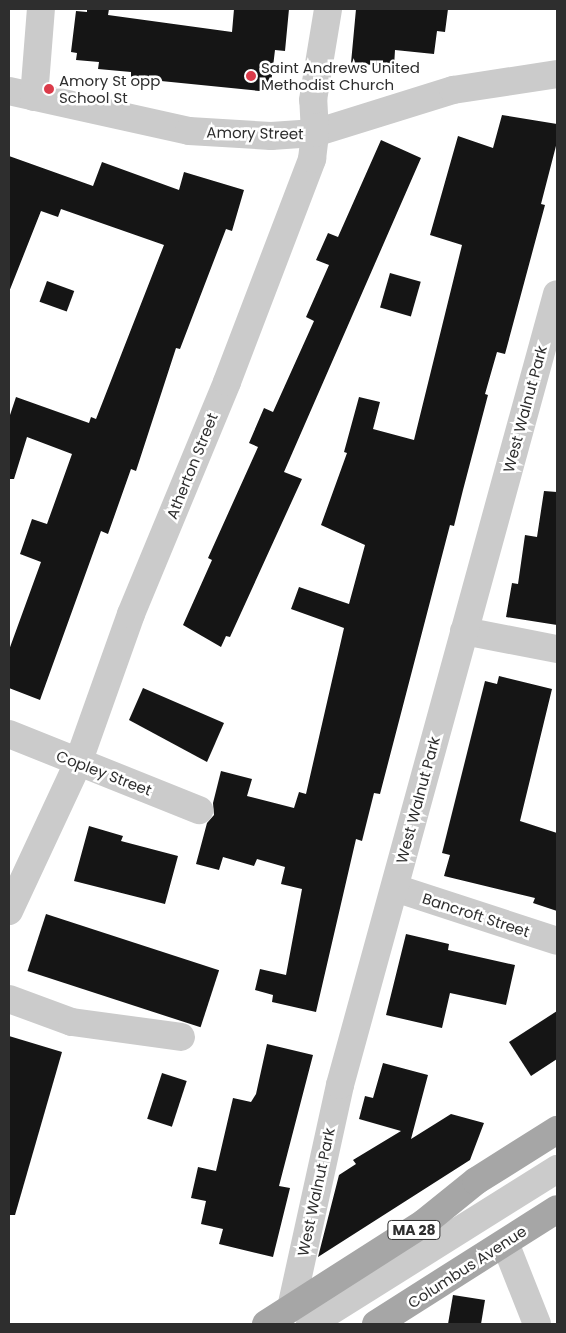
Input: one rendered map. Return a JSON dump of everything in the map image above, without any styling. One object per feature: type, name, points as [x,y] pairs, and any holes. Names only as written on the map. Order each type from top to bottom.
[{"type":"main road","name":"MA 28","points":[[266,1324],[300,1316],[424,1223],[476,1181],[557,1130]]},
{"type":"main road","name":"Columbus Avenue","points":[[376,1324],[557,1209]]},
{"type":"street","points":[[18,97],[41,9]]},
{"type":"street","name":"Atherton Street","points":[[9,911],[78,763],[131,614],[227,382],[312,159],[315,134],[313,100],[328,9]]},
{"type":"street","name":"Amory Street","points":[[18,97],[189,131],[250,136],[315,134],[453,90],[557,74]]},
{"type":"street","name":"West Walnut Park","points":[[300,1316],[340,1084],[464,632],[550,342],[557,294]]},
{"type":"street","points":[[464,632],[557,649]]},
{"type":"street","name":"Copley Street","points":[[9,734],[200,810]]},
{"type":"street","name":"Bancroft Street","points":[[395,888],[557,941]]},
{"type":"street","points":[[9,999],[72,1022],[181,1037]]},
{"type":"street","points":[[300,1316],[557,1169]]},
{"type":"street","points":[[505,1243],[537,1324]]},
{"type":"building","points":[[87,9],[109,9],[108,15],[232,32],[234,9],[289,9],[285,51],[275,50],[270,92],[131,78],[131,72],[98,69],[99,62],[76,60],[77,53],[71,52],[76,11],[87,12]]},
{"type":"building","points":[[356,9],[448,9],[445,32],[437,31],[434,54],[395,50],[394,67],[351,63]]},
{"type":"building","points":[[502,115],[557,124],[557,142],[541,204],[545,205],[505,354],[497,352],[485,394],[488,395],[454,526],[450,525],[380,794],[374,793],[362,841],[356,839],[316,1012],[272,1002],[273,995],[255,990],[260,969],[286,975],[302,889],[281,884],[285,867],[257,859],[254,866],[223,857],[219,870],[196,864],[207,823],[214,815],[213,803],[221,771],[252,779],[247,796],[294,808],[299,792],[306,794],[344,628],[291,609],[299,587],[349,604],[365,545],[321,525],[347,453],[344,452],[359,397],[380,402],[373,429],[414,440],[462,245],[430,235],[458,136],[493,148]]},
{"type":"building","points":[[381,140],[421,158],[284,472],[302,479],[230,637],[226,636],[221,647],[183,625],[212,560],[208,558],[258,447],[249,443],[264,408],[273,412],[314,321],[306,317],[329,265],[316,260],[328,233],[338,237]]},
{"type":"building","points":[[9,156],[93,186],[102,162],[179,190],[184,172],[244,190],[232,231],[226,229],[180,349],[176,348],[136,471],[131,469],[108,534],[101,531],[40,700],[9,688],[9,650],[41,562],[20,554],[32,519],[47,524],[72,454],[27,437],[14,479],[9,479],[9,418],[16,397],[89,423],[91,417],[96,419],[164,245],[61,209],[58,217],[41,211],[9,292]]},
{"type":"building","points":[[390,273],[421,282],[411,316],[380,308]]},
{"type":"building","points":[[47,281],[74,291],[67,312],[39,302]]},
{"type":"building","points":[[544,491],[557,492],[557,625],[506,617],[512,583],[518,584],[525,535],[537,537]]},
{"type":"building","points":[[499,676],[552,689],[520,821],[557,833],[557,911],[533,903],[535,898],[444,876],[450,855],[442,853],[485,681],[497,684]]},
{"type":"building","points":[[143,688],[224,723],[207,762],[129,720]]},
{"type":"building","points":[[89,826],[123,836],[121,841],[178,856],[165,904],[74,881]]},
{"type":"building","points":[[46,914],[219,970],[201,1027],[27,971]]},
{"type":"building","points":[[406,934],[449,944],[448,950],[515,965],[506,1005],[450,993],[442,1028],[386,1015]]},
{"type":"building","points":[[557,1011],[557,1059],[531,1076],[509,1042]]},
{"type":"building","points":[[9,1036],[62,1052],[15,1215],[9,1215]]},
{"type":"building","points":[[267,1044],[313,1055],[279,1186],[290,1188],[273,1257],[219,1244],[223,1229],[201,1224],[206,1201],[191,1198],[198,1167],[216,1171],[233,1098],[251,1102],[256,1094]]},
{"type":"building","points":[[383,1063],[428,1075],[411,1139],[451,1114],[484,1123],[470,1160],[318,1257],[339,1175],[356,1164],[353,1160],[401,1131],[359,1119],[365,1096],[373,1098]]},
{"type":"building","points":[[162,1073],[187,1081],[172,1127],[147,1119]]},
{"type":"building","points":[[453,1295],[485,1300],[481,1324],[448,1324]]},
{"type":"place","name":"Saint Andrews United Methodist Church","points":[[251,76]]},
{"type":"place","name":"Amory St opp School St","points":[[49,89]]}]
